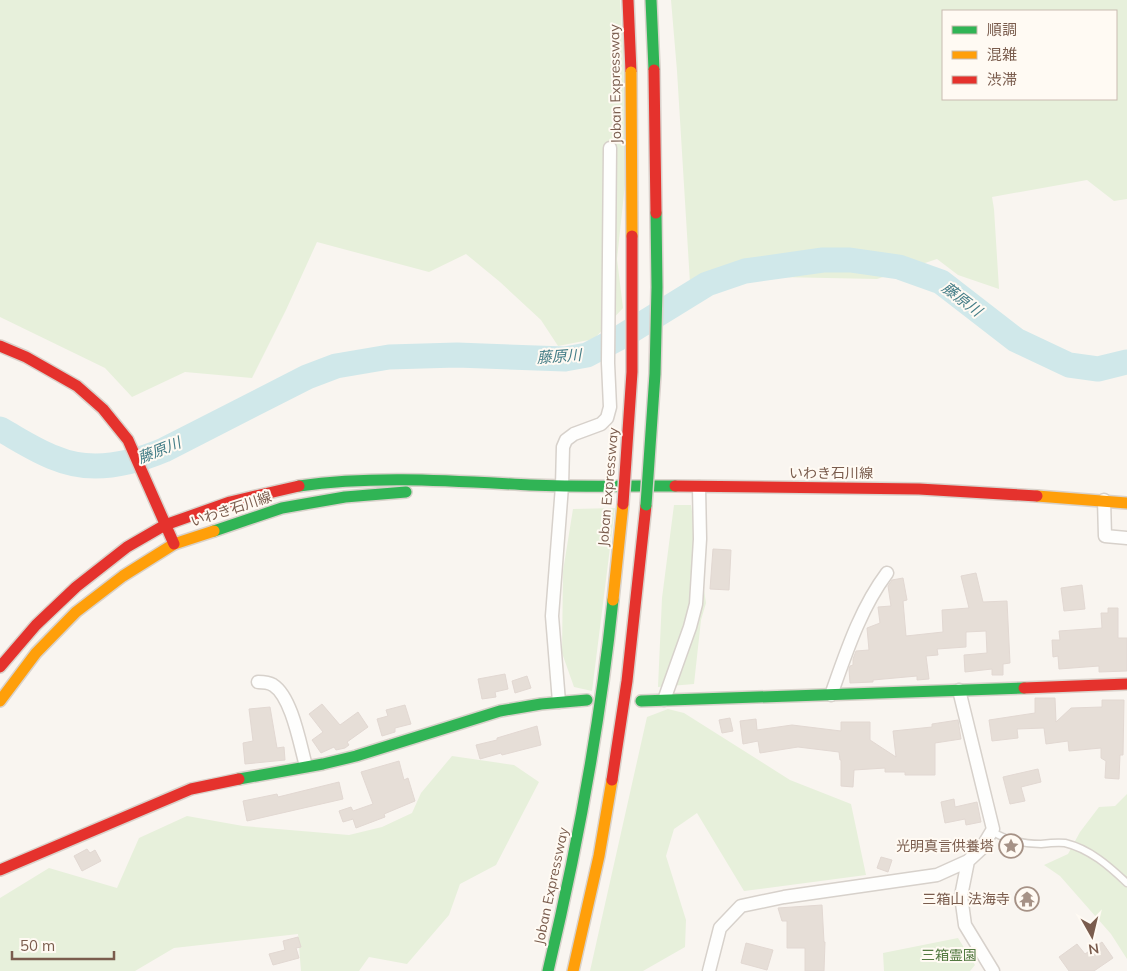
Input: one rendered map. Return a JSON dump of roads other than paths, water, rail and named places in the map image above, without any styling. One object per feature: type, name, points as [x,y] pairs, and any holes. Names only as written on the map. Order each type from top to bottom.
[{"type":"main road","name":"Joban Expressway","points":[[548,971],[577,841],[594,746],[603,687],[623,504],[632,372],[633,301],[631,72],[628,0]]},
{"type":"main road","points":[[572,971],[601,843],[616,757],[637,602],[646,505],[655,374],[657,287],[652,0]]},
{"type":"main road","points":[[0,346],[26,357],[77,386],[103,409],[128,440],[174,544]]},
{"type":"main road","name":"いわき石川線","points":[[0,667],[36,626],[76,587],[127,547],[165,525],[230,502],[288,488],[332,481],[438,480],[562,486],[919,489],[1127,503]]},
{"type":"main road","name":"いわき石川線","points":[[0,701],[36,653],[76,612],[123,576],[174,544],[282,508],[345,497],[533,485]]},
{"type":"main road","points":[[641,701],[1127,684]]},
{"type":"main road","points":[[0,870],[191,789],[356,756],[500,711],[559,702],[587,700]]},
{"type":"street","points":[[559,702],[552,616],[562,486],[563,447],[566,440],[574,434],[601,424],[607,418],[610,407],[608,363],[610,148]]},
{"type":"street","points":[[664,700],[690,627],[696,604],[700,539],[699,487]]},
{"type":"street","points":[[1104,500],[1105,536],[1127,538]]},
{"type":"street","points":[[831,694],[849,644],[877,586],[887,573]]},
{"type":"street","points":[[258,682],[274,686],[282,696],[288,707],[306,766]]},
{"type":"street","points":[[709,971],[720,928],[741,906],[784,897],[937,875],[968,861],[981,849],[993,832],[987,797],[960,690]]},
{"type":"street","points":[[968,861],[961,896],[965,925],[993,971]]},
{"type":"lane","points":[[993,832],[1017,842],[1032,844],[1064,843],[1088,852],[1103,861],[1127,883]]},
{"type":"waterway","name":"藤原川","points":[[0,429],[27,445],[68,463],[96,466],[124,463],[164,450],[307,377],[336,366],[389,357],[457,355],[565,359],[587,355],[621,337],[707,284],[745,271],[823,260],[850,260],[899,267],[941,282],[1016,340],[1069,365],[1098,369],[1127,362]]},
{"type":"place","name":"光明真言供養塔","points":[[1011,846]]},
{"type":"place","name":"三箱山 法海寺","points":[[1027,899]]},
{"type":"park label","name":"三箱霊園","points":[[949,955]]}]
